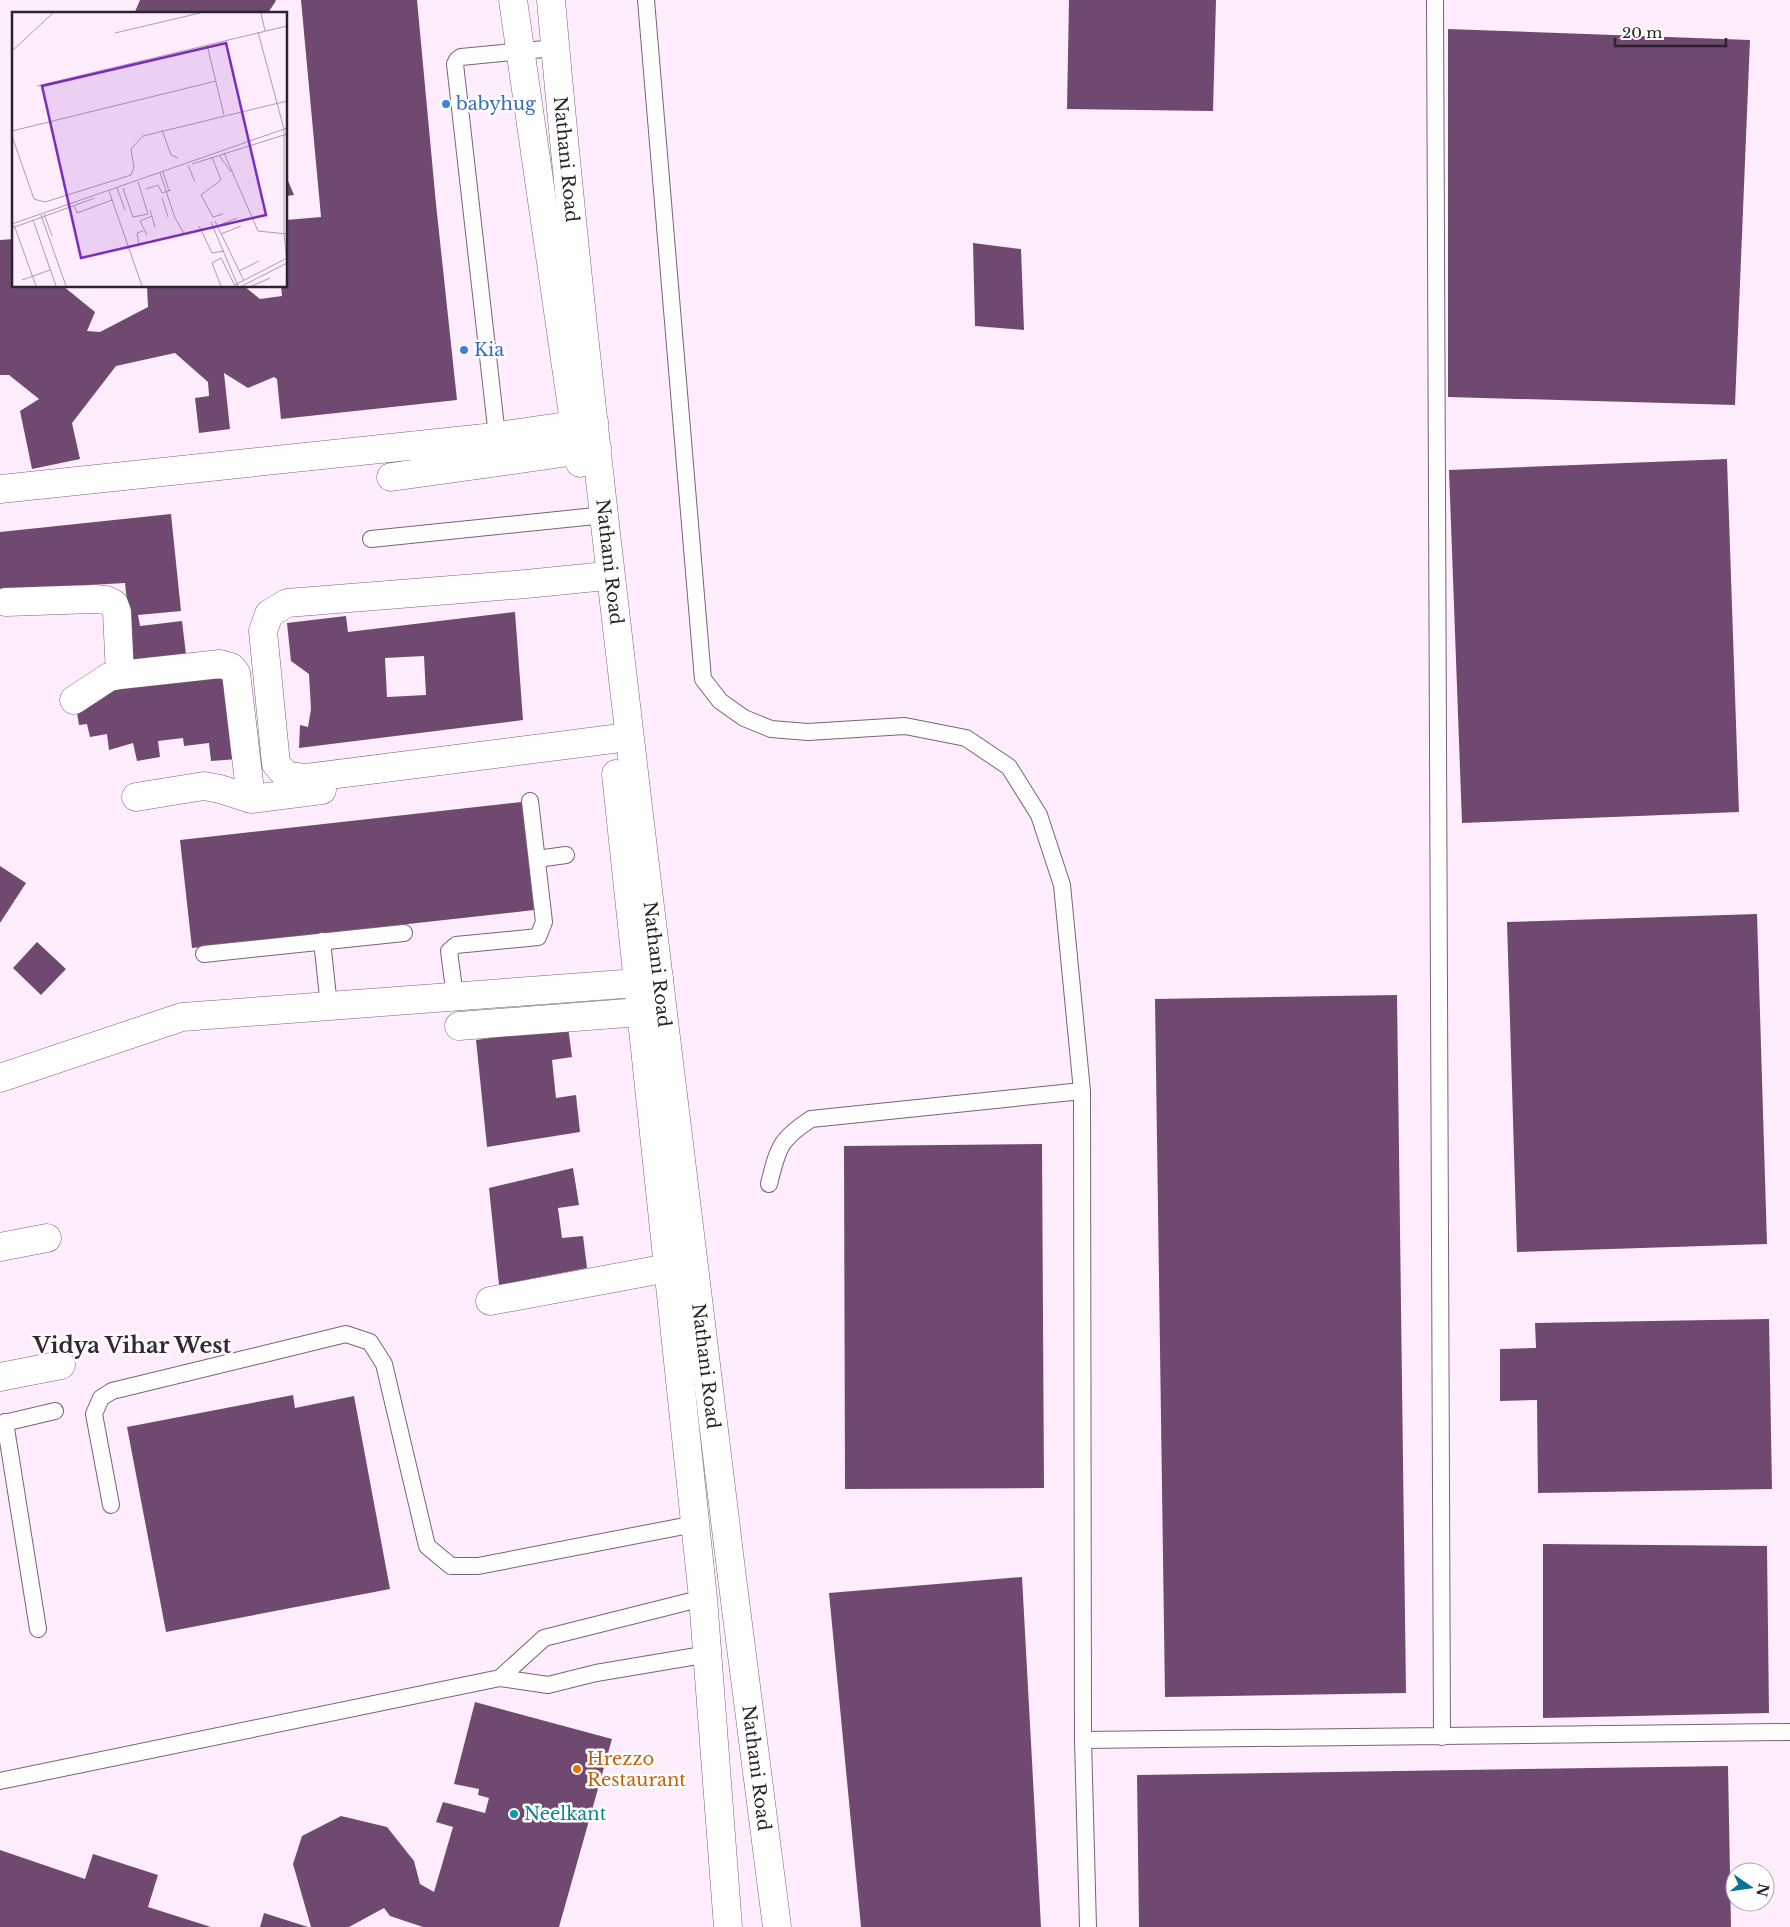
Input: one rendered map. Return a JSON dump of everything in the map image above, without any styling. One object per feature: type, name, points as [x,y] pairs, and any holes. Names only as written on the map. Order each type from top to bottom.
[{"type":"street","name":"Nathani Road","points":[[513,0],[586,437],[648,981],[678,1282],[695,1524],[709,1654],[728,1927]]},
{"type":"street","name":"Nathani Road","points":[[551,0],[586,437]]},
{"type":"street","points":[[0,489],[497,436],[586,437]]},
{"type":"street","points":[[391,477],[586,437]]},
{"type":"street","name":"Nathani Road","points":[[596,516],[596,577],[613,746],[648,981]]},
{"type":"street","points":[[596,577],[287,603],[269,614],[263,631],[276,764],[287,776],[306,778],[613,746]]},
{"type":"street","points":[[6,602],[94,599],[106,600],[114,604],[117,612],[120,675]]},
{"type":"street","points":[[74,700],[110,678],[120,675],[220,664],[231,667],[236,674],[251,799]]},
{"type":"street","points":[[136,797],[204,786],[251,799],[613,746]]},
{"type":"street","points":[[0,1078],[182,1017],[648,981]]},
{"type":"street","points":[[455,997],[460,1036],[651,1010]]},
{"type":"street","points":[[0,1247],[47,1238]]},
{"type":"street","name":"Nathani Road","points":[[678,1282],[734,1596],[777,1927]]},
{"type":"street","points":[[490,1301],[678,1282]]},
{"type":"street","points":[[0,1377],[60,1365]]},
{"type":"lane","points":[[646,0],[703,679],[720,701],[744,718],[771,729],[808,732],[905,726],[966,738],[1009,767],[1039,815],[1062,885],[1082,1092],[1083,1740],[1088,1927]]},
{"type":"lane","points":[[1435,0],[1442,1737]]},
{"type":"lane","points":[[497,436],[455,64],[462,57],[555,48]]},
{"type":"lane","points":[[371,539],[596,516]]},
{"type":"lane","points":[[455,997],[449,952],[456,945],[538,937],[544,922],[530,801]]},
{"type":"lane","points":[[537,859],[566,855]]},
{"type":"lane","points":[[204,954],[404,933]]},
{"type":"lane","points":[[322,941],[329,1006]]},
{"type":"lane","points":[[769,1184],[777,1152],[791,1132],[810,1119],[1082,1092]]},
{"type":"lane","points":[[111,1505],[94,1414],[100,1398],[112,1391],[346,1334],[370,1342],[384,1364],[427,1546],[451,1566],[478,1566],[695,1524]]},
{"type":"lane","points":[[38,1629],[3,1423],[55,1412]]},
{"type":"lane","points":[[500,1678],[544,1638],[703,1598]]},
{"type":"lane","points":[[0,1780],[500,1678],[548,1685],[596,1674],[709,1654]]},
{"type":"lane","points":[[1083,1740],[1790,1732]]},
{"type":"building","points":[[140,0],[276,1],[268,12],[135,12]]},
{"type":"building","points":[[301,0],[417,0],[457,400],[281,419],[277,379],[274,377],[248,388],[224,373],[230,429],[199,433],[195,398],[209,396],[208,382],[175,353],[116,366],[72,423],[80,459],[32,469],[20,411],[39,399],[9,375],[0,375],[0,240],[12,239],[12,288],[65,288],[95,312],[87,331],[100,332],[148,307],[147,288],[246,288],[260,299],[282,296],[281,288],[288,288],[288,220],[321,217]]},
{"type":"building","points":[[1069,0],[1216,0],[1213,111],[1067,109]]},
{"type":"building","points":[[1448,29],[1750,40],[1735,405],[1448,397]]},
{"type":"building","points":[[288,181],[294,195],[288,196]]},
{"type":"building","points":[[973,243],[1021,249],[1024,330],[975,326]]},
{"type":"building","points":[[1727,459],[1739,812],[1462,823],[1449,470]]},
{"type":"building","points":[[171,514],[181,611],[138,615],[140,626],[182,621],[187,663],[134,669],[125,583],[0,590],[0,532]]},
{"type":"building","points":[[515,612],[523,720],[299,748],[300,725],[308,727],[311,709],[309,674],[291,661],[287,623],[346,616],[348,632]],"holes":[[[424,656],[426,695],[387,697],[385,658]]]},
{"type":"building","points":[[221,669],[225,693],[230,693],[238,759],[211,761],[209,743],[184,746],[183,738],[158,741],[160,757],[137,761],[133,743],[109,750],[107,734],[90,737],[87,724],[79,725],[76,707],[127,682]]},
{"type":"building","points":[[522,802],[534,910],[192,948],[180,840]]},
{"type":"building","points":[[0,866],[26,883],[0,923]]},
{"type":"building","points":[[1757,914],[1767,1244],[1517,1252],[1507,922]]},
{"type":"building","points":[[37,942],[66,969],[41,995],[13,968]]},
{"type":"building","points":[[1397,995],[1406,1693],[1165,1697],[1155,999]]},
{"type":"building","points":[[568,1027],[572,1057],[552,1060],[556,1098],[576,1095],[580,1132],[487,1147],[476,1040]]},
{"type":"building","points":[[1042,1144],[1044,1488],[845,1489],[844,1146]]},
{"type":"building","points":[[573,1168],[579,1205],[558,1208],[562,1238],[583,1236],[587,1268],[499,1285],[489,1188]]},
{"type":"building","points":[[1769,1319],[1772,1489],[1538,1493],[1537,1400],[1500,1401],[1500,1349],[1536,1348],[1535,1323]]},
{"type":"building","points":[[293,1395],[295,1408],[354,1396],[390,1589],[166,1632],[127,1427]]},
{"type":"building","points":[[1543,1544],[1767,1546],[1769,1713],[1543,1718]]},
{"type":"building","points":[[1022,1577],[1041,1927],[861,1927],[829,1593]]},
{"type":"building","name":"Neelkant","points":[[475,1702],[612,1739],[559,1927],[423,1927],[390,1916],[384,1908],[349,1927],[311,1927],[293,1864],[302,1836],[341,1816],[387,1827],[414,1861],[420,1884],[434,1892],[453,1827],[436,1822],[443,1802],[485,1813],[489,1798],[478,1795],[479,1789],[454,1784]]},
{"type":"building","points":[[1728,1766],[1730,1862],[1725,1862],[1725,1912],[1731,1912],[1731,1927],[1139,1927],[1137,1775]]},
{"type":"building","points":[[0,1850],[85,1879],[93,1854],[158,1875],[148,1907],[211,1927],[0,1927]]},
{"type":"building","points":[[264,1913],[308,1927],[260,1927]]},
{"type":"place","name":"babyhug","points":[[446,104]]},
{"type":"place","name":"Kia","points":[[464,350]]},
{"type":"place","name":"Hrezzo Restaurant","points":[[577,1769]]},
{"type":"place","name":"Neelkant","points":[[514,1814]]},
{"type":"district","name":"Vidya Vihar West","points":[[132,1345]]}]
